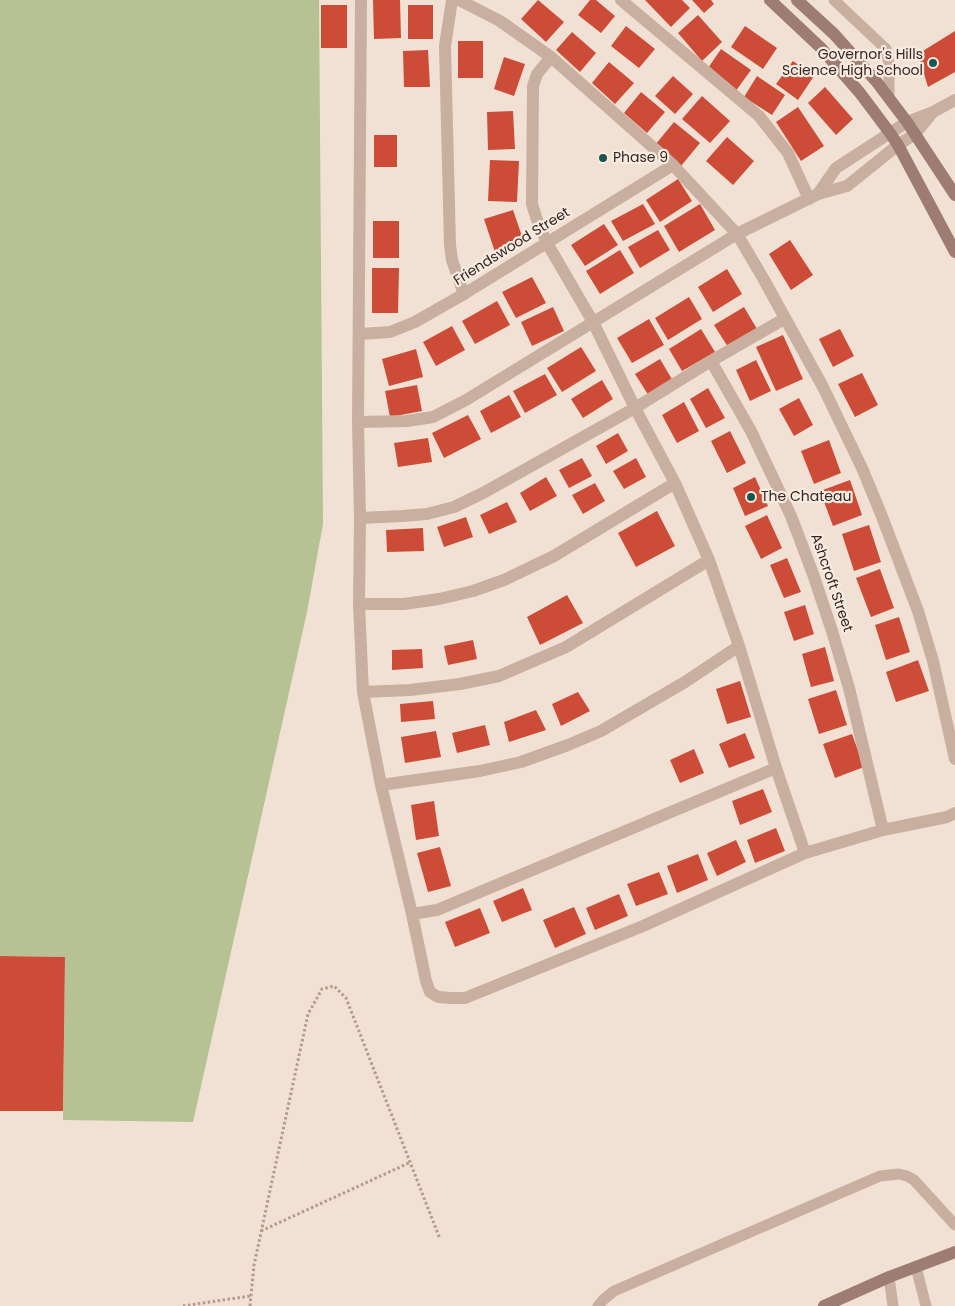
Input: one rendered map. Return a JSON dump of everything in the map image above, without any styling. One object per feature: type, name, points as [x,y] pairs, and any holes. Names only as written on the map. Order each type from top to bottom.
[{"type":"street","points":[[361,0],[358,422],[359,604],[363,692],[381,785],[430,992],[438,997],[465,998],[643,926],[805,853],[883,830],[947,817],[955,813]]},
{"type":"street","points":[[452,0],[445,46],[450,245],[452,260],[464,294]]},
{"type":"street","points":[[459,0],[500,21],[550,57],[673,165],[737,234],[823,387],[858,460],[898,555],[933,661],[955,760]]},
{"type":"street","points":[[621,0],[758,116],[788,153],[813,197]]},
{"type":"street","points":[[770,0],[821,48],[860,93],[890,133],[954,248]]},
{"type":"street","points":[[797,0],[834,34],[876,81],[907,122],[955,195]]},
{"type":"street","points":[[550,57],[537,74],[533,86],[532,204],[536,217],[546,243],[593,322],[635,408],[675,482],[709,560],[739,646],[776,768],[805,853]]},
{"type":"street","points":[[813,197],[836,168],[907,122],[933,112],[955,100]]},
{"type":"street","points":[[358,422],[406,421],[433,417],[466,400],[737,234],[813,197],[847,186],[898,145],[915,134],[933,112]]},
{"type":"street","name":"Friendswood Street","points":[[360,334],[390,332],[415,322],[464,294],[673,165]]},
{"type":"street","points":[[360,518],[427,514],[454,506],[483,493],[635,408],[784,319]]},
{"type":"street","name":"Ashcroft Street","points":[[711,362],[751,431],[791,516],[813,574],[849,688],[883,830]]},
{"type":"street","points":[[359,604],[404,604],[440,599],[473,591],[504,580],[554,556],[675,482]]},
{"type":"street","points":[[363,692],[410,690],[460,684],[499,676],[566,647],[709,560]]},
{"type":"street","points":[[381,785],[480,771],[521,762],[568,745],[601,731],[686,682],[739,646]]},
{"type":"street","points":[[412,914],[437,910],[776,768]]},
{"type":"street","points":[[824,1306],[889,1277],[955,1252]]},
{"type":"lane","points":[[834,0],[886,49],[889,63],[889,98]]},
{"type":"lane","points":[[598,1306],[614,1290],[880,1176],[899,1174],[914,1180],[955,1225]]},
{"type":"lane","points":[[916,1267],[926,1306]]},
{"type":"lane","points":[[889,1277],[893,1306]]},
{"type":"path","points":[[250,1306],[254,1265],[308,1014],[322,989],[334,986],[346,998],[440,1239]]},
{"type":"path","points":[[262,1231],[410,1162]]},
{"type":"path","points":[[183,1306],[250,1296]]},
{"type":"green space","points":[[0,0],[319,0],[323,524],[307,612],[193,1122],[63,1120],[65,957],[0,956]]},
{"type":"building","points":[[373,0],[400,0],[401,38],[374,39]]},
{"type":"building","points":[[538,0],[564,22],[546,42],[521,19]]},
{"type":"building","points":[[590,0],[596,0],[615,16],[601,33],[578,15]]},
{"type":"building","points":[[645,0],[682,0],[690,8],[671,27]]},
{"type":"building","points":[[692,0],[711,0],[714,4],[704,13]]},
{"type":"building","points":[[321,5],[347,5],[347,48],[321,48]]},
{"type":"building","points":[[408,5],[433,5],[433,39],[408,39]]},
{"type":"building","points":[[698,15],[722,42],[702,61],[678,33]]},
{"type":"building","points":[[626,26],[655,49],[639,68],[611,46]]},
{"type":"building","points":[[745,26],[777,48],[763,69],[731,47]]},
{"type":"building","points":[[955,31],[955,72],[928,87],[918,54]]},
{"type":"building","points":[[572,32],[596,53],[580,72],[556,50]]},
{"type":"building","points":[[458,41],[483,41],[483,78],[458,78]]},
{"type":"building","points":[[721,49],[751,70],[735,92],[706,71]]},
{"type":"building","points":[[428,50],[430,87],[404,87],[403,51]]},
{"type":"building","points":[[504,57],[525,64],[514,96],[494,89]]},
{"type":"building","points":[[793,61],[814,76],[798,100],[776,84]]},
{"type":"building","points":[[609,62],[634,83],[615,104],[592,83]]},
{"type":"building","points":[[673,76],[693,94],[675,114],[655,96]]},
{"type":"building","points":[[757,76],[785,95],[772,115],[744,97]]},
{"type":"building","points":[[825,87],[853,119],[836,135],[808,103]]},
{"type":"building","points":[[641,92],[665,112],[647,133],[624,113]]},
{"type":"building","points":[[702,96],[730,121],[710,143],[682,119]]},
{"type":"building","points":[[798,107],[824,146],[801,161],[776,122]]},
{"type":"building","points":[[513,111],[515,149],[488,150],[487,112]]},
{"type":"building","points":[[674,122],[700,143],[681,166],[655,145]]},
{"type":"building","points":[[374,135],[397,135],[397,167],[374,167]]},
{"type":"building","points":[[727,137],[754,161],[733,185],[706,161]]},
{"type":"building","points":[[490,160],[519,161],[517,202],[488,201]]},
{"type":"building","points":[[678,179],[692,201],[660,222],[646,200]]},
{"type":"building","points":[[643,204],[655,224],[623,241],[611,221]]},
{"type":"building","points":[[700,204],[715,230],[679,252],[664,226]]},
{"type":"building","points":[[513,210],[524,242],[495,252],[484,219]]},
{"type":"building","points":[[373,221],[399,221],[399,258],[373,258]]},
{"type":"building","points":[[604,224],[618,245],[585,266],[571,245]]},
{"type":"building","points":[[658,230],[670,250],[640,268],[628,247]]},
{"type":"building","points":[[790,240],[813,275],[791,290],[769,254]]},
{"type":"building","points":[[620,250],[634,273],[600,294],[586,271]]},
{"type":"building","points":[[372,268],[399,268],[398,313],[372,313]]},
{"type":"building","points":[[727,269],[742,294],[713,312],[698,287]]},
{"type":"building","points":[[532,277],[546,303],[516,318],[502,292]]},
{"type":"building","points":[[689,297],[702,319],[668,340],[655,318]]},
{"type":"building","points":[[497,301],[510,325],[475,344],[462,321]]},
{"type":"building","points":[[553,307],[564,331],[532,346],[521,322]]},
{"type":"building","points":[[744,307],[757,329],[728,347],[714,325]]},
{"type":"building","points":[[649,319],[664,345],[632,363],[617,338]]},
{"type":"building","points":[[452,326],[465,350],[436,366],[423,342]]},
{"type":"building","points":[[701,329],[715,352],[682,371],[669,349]]},
{"type":"building","points":[[840,329],[854,356],[833,367],[819,339]]},
{"type":"building","points":[[783,335],[803,379],[776,391],[756,347]]},
{"type":"building","points":[[581,347],[596,371],[562,392],[547,368]]},
{"type":"building","points":[[416,349],[423,377],[389,386],[382,359]]},
{"type":"building","points":[[660,359],[673,381],[649,396],[635,374]]},
{"type":"building","points":[[756,360],[771,391],[750,401],[736,370]]},
{"type":"building","points":[[862,373],[878,405],[855,417],[838,384]]},
{"type":"building","points":[[545,374],[557,395],[525,413],[513,391]]},
{"type":"building","points":[[602,380],[613,399],[583,418],[571,399]]},
{"type":"building","points":[[417,385],[422,411],[390,417],[385,391]]},
{"type":"building","points":[[708,388],[725,418],[706,428],[690,399]]},
{"type":"building","points":[[509,395],[521,417],[491,433],[480,411]]},
{"type":"building","points":[[799,398],[813,425],[794,436],[779,409]]},
{"type":"building","points":[[684,402],[699,431],[677,443],[662,415]]},
{"type":"building","points":[[468,415],[481,439],[444,458],[432,433]]},
{"type":"building","points":[[730,431],[746,463],[727,473],[711,441]]},
{"type":"building","points":[[618,433],[628,451],[606,464],[596,446]]},
{"type":"building","points":[[428,438],[432,462],[398,467],[394,443]]},
{"type":"building","points":[[829,440],[841,473],[814,484],[801,451]]},
{"type":"building","points":[[582,458],[592,476],[569,488],[559,470]]},
{"type":"building","points":[[636,458],[646,477],[624,489],[613,471]]},
{"type":"building","points":[[546,477],[557,496],[530,511],[520,493]]},
{"type":"building","name":"The Chateau","points":[[755,477],[768,506],[745,516],[733,488]]},
{"type":"building","points":[[850,480],[862,515],[833,526],[820,491]]},
{"type":"building","points":[[595,483],[605,501],[583,514],[572,495]]},
{"type":"building","points":[[507,502],[517,522],[489,534],[480,515]]},
{"type":"building","points":[[657,511],[675,546],[636,567],[618,533]]},
{"type":"building","points":[[767,515],[782,548],[761,559],[745,526]]},
{"type":"building","points":[[466,517],[473,537],[444,547],[437,527]]},
{"type":"building","points":[[869,525],[881,562],[854,571],[842,534]]},
{"type":"building","points":[[423,528],[424,551],[387,552],[386,530]]},
{"type":"building","points":[[787,558],[801,592],[784,598],[770,565]]},
{"type":"building","points":[[880,569],[894,608],[871,617],[856,578]]},
{"type":"building","points":[[567,595],[583,623],[540,645],[527,617]]},
{"type":"building","points":[[805,605],[814,634],[794,641],[784,612]]},
{"type":"building","points":[[899,617],[910,652],[886,660],[875,625]]},
{"type":"building","points":[[473,640],[477,659],[448,665],[444,646]]},
{"type":"building","points":[[825,647],[834,681],[811,687],[802,654]]},
{"type":"building","points":[[422,649],[423,668],[392,670],[392,650]]},
{"type":"building","points":[[918,660],[929,691],[896,702],[886,672]]},
{"type":"building","points":[[740,681],[751,717],[727,724],[716,689]]},
{"type":"building","points":[[836,690],[847,725],[819,734],[808,699]]},
{"type":"building","points":[[578,692],[590,711],[561,726],[552,704]]},
{"type":"building","points":[[433,701],[435,719],[401,722],[400,704]]},
{"type":"building","points":[[536,710],[546,730],[509,742],[504,722]]},
{"type":"building","points":[[485,725],[490,745],[457,753],[452,733]]},
{"type":"building","points":[[436,731],[441,757],[405,763],[401,737]]},
{"type":"building","points":[[745,733],[755,758],[729,768],[719,744]]},
{"type":"building","points":[[852,734],[864,767],[835,778],[823,744]]},
{"type":"building","points":[[694,749],[704,773],[680,783],[670,760]]},
{"type":"building","points":[[763,789],[772,812],[740,825],[732,801]]},
{"type":"building","points":[[434,801],[439,836],[416,840],[411,805]]},
{"type":"building","points":[[776,828],[785,851],[755,863],[747,840]]},
{"type":"building","points":[[736,840],[746,862],[717,876],[707,853]]},
{"type":"building","points":[[440,847],[451,886],[428,892],[417,853]]},
{"type":"building","points":[[698,854],[708,880],[677,893],[667,866]]},
{"type":"building","points":[[659,872],[668,894],[636,906],[627,884]]},
{"type":"building","points":[[523,888],[532,910],[502,922],[493,901]]},
{"type":"building","points":[[619,894],[628,916],[595,930],[586,908]]},
{"type":"building","points":[[574,907],[586,934],[555,948],[543,920]]},
{"type":"building","points":[[480,908],[490,933],[455,947],[445,922]]},
{"type":"building","points":[[0,956],[65,957],[63,1111],[0,1111]]},
{"type":"place","name":"Governor's Hills Science High School","points":[[933,63]]},
{"type":"place","name":"Phase 9","points":[[603,158]]},
{"type":"place","name":"The Chateau","points":[[751,497]]}]
